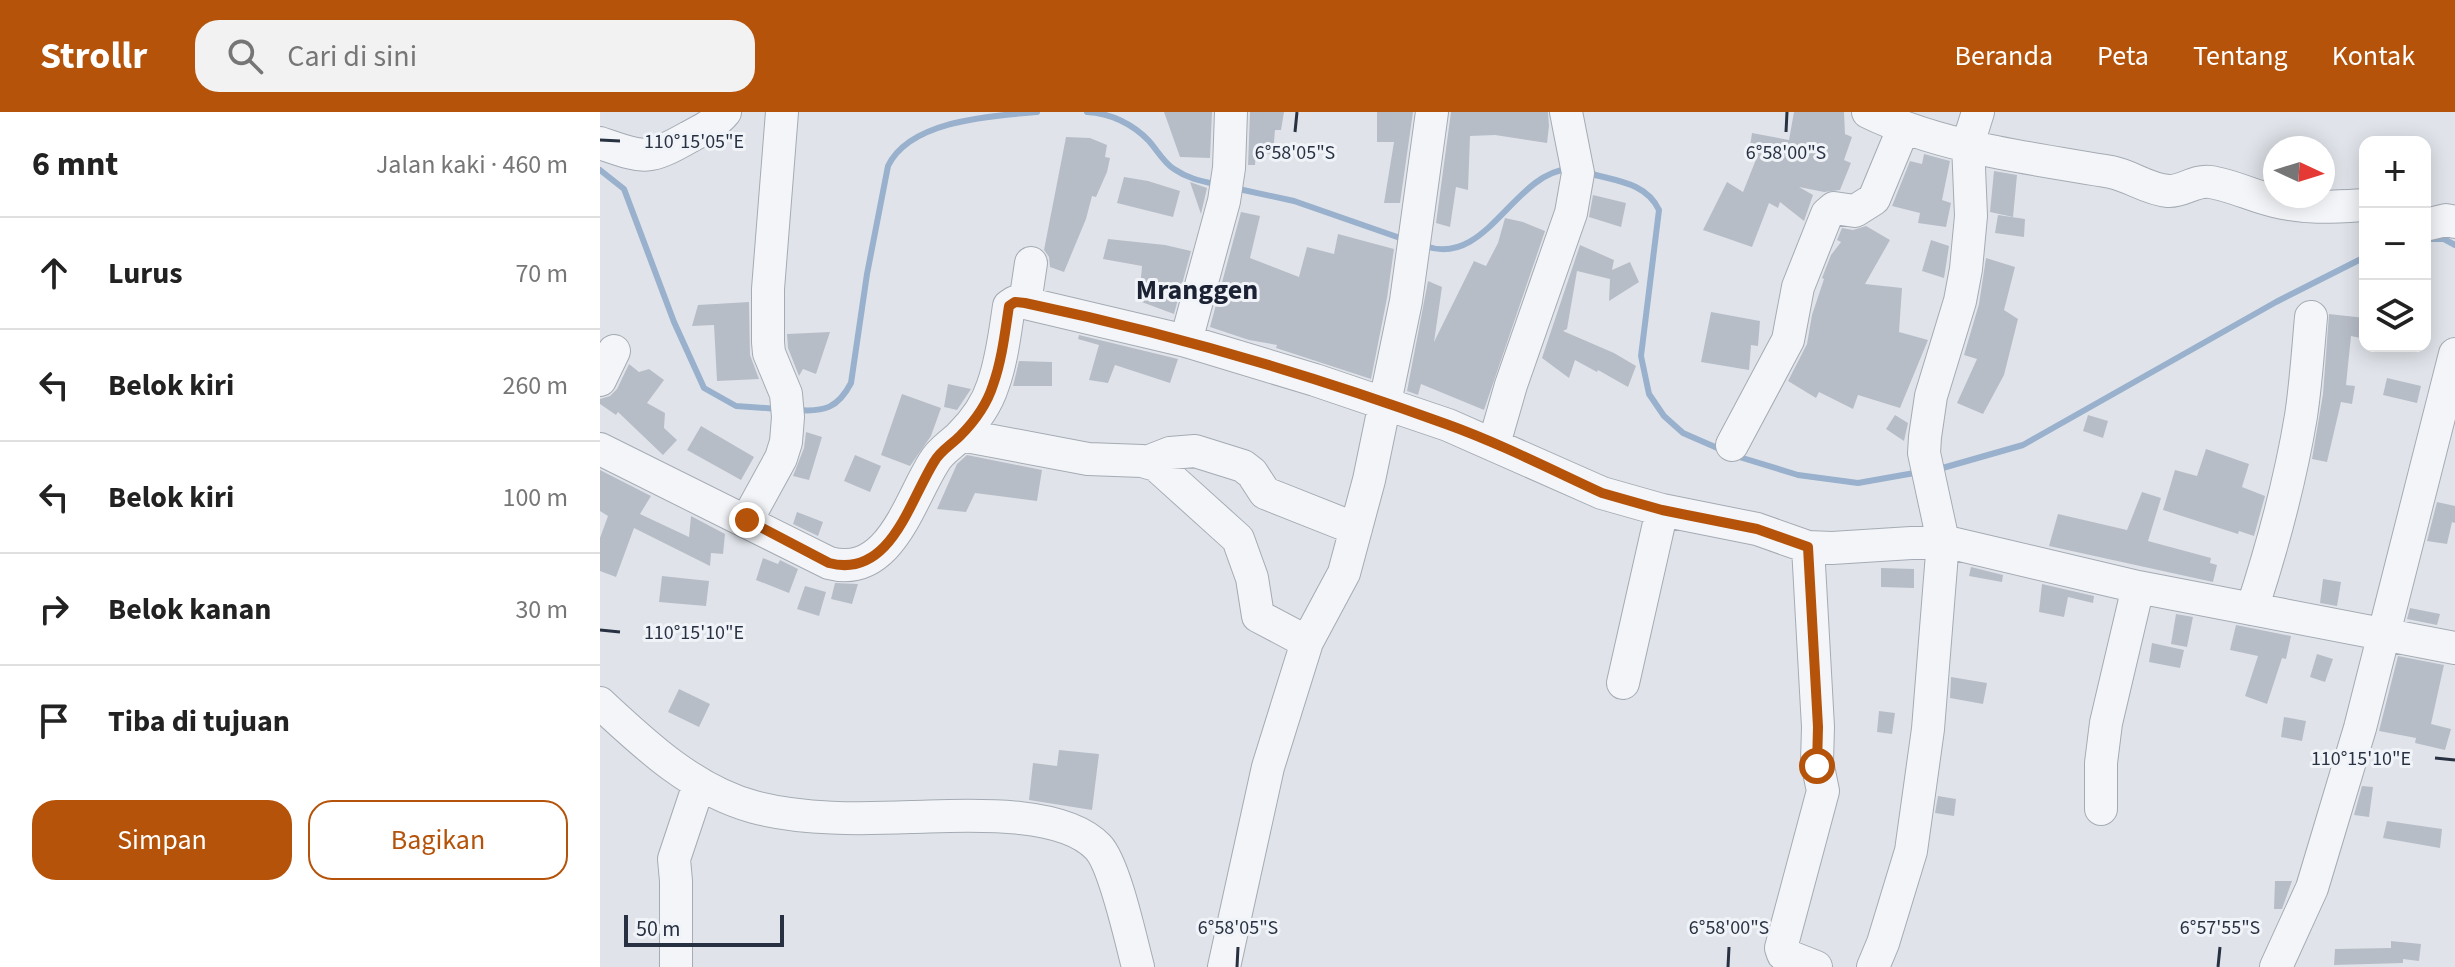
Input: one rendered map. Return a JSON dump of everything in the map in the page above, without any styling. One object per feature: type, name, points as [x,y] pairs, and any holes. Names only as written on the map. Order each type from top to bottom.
[{"type":"street","points":[[600,143],[634,155],[660,154],[717,121],[725,112]]},
{"type":"street","points":[[747,520],[781,458],[786,442],[787,406],[768,342],[768,289],[782,112]]},
{"type":"street","points":[[1186,341],[1224,201],[1231,112]]},
{"type":"street","points":[[1224,967],[1268,767],[1307,642],[1344,573],[1356,529],[1406,301],[1432,112]]},
{"type":"street","points":[[1868,112],[1903,129],[2120,174],[2152,188],[2176,191],[2199,182],[2210,182],[2272,201],[2312,209],[2359,205]]},
{"type":"street","points":[[1873,967],[1911,851],[1928,729],[1943,541],[1924,453],[1931,396],[1960,301],[1966,269],[1971,216],[1968,144],[1978,112]]},
{"type":"street","points":[[1494,444],[1511,385],[1571,213],[1578,173],[1568,127]]},
{"type":"street","points":[[1732,445],[1788,340],[1798,287],[1827,214],[1834,208],[1855,211],[1874,199],[1903,129]]},
{"type":"street","points":[[2431,224],[2446,220],[2455,222]]},
{"type":"street","points":[[1025,303],[1031,263]]},
{"type":"street","points":[[600,449],[829,563],[842,566],[861,563],[885,547],[934,461],[982,409],[993,385],[1009,306],[1015,302],[1025,303],[1186,341],[1385,403],[1494,444],[1602,493],[1662,510],[1757,529],[1808,547],[1943,541],[2138,587],[2455,648]]},
{"type":"street","points":[[2252,609],[2274,541],[2289,479],[2301,413],[2311,317]]},
{"type":"street","points":[[600,380],[614,351]]},
{"type":"street","points":[[2276,967],[2312,888],[2360,728],[2455,354]]},
{"type":"street","points":[[961,435],[1088,459],[1156,465],[1238,539],[1252,578],[1258,616],[1307,642]]},
{"type":"street","points":[[1147,462],[1170,453],[1195,451],[1222,459],[1243,466],[1252,473],[1265,493],[1356,529]]},
{"type":"street","points":[[1623,683],[1662,510]]},
{"type":"street","points":[[1808,547],[1818,727],[1817,762],[1823,791],[1781,948],[1783,954],[1816,967]]},
{"type":"street","points":[[2101,809],[2101,763],[2106,723],[2138,587]]},
{"type":"street","points":[[600,703],[642,742],[699,784],[750,806],[777,813],[886,817],[956,814],[1047,822],[1071,828],[1099,848],[1117,891],[1138,967]]},
{"type":"street","points":[[676,967],[674,859],[699,784]]},
{"type":"building","points":[[1164,112],[1212,112],[1210,158],[1180,157]]},
{"type":"building","points":[[1250,112],[1284,112],[1281,130],[1275,130],[1273,154],[1256,152],[1255,165],[1248,165]]},
{"type":"building","points":[[1377,112],[1413,112],[1400,203],[1384,203],[1394,142],[1377,142]]},
{"type":"building","points":[[1451,112],[1548,112],[1549,126],[1547,143],[1495,135],[1470,136],[1468,190],[1456,187],[1450,227],[1436,223]]},
{"type":"building","points":[[1794,112],[1844,112],[1845,134],[1852,137],[1844,160],[1851,163],[1840,190],[1824,192],[1799,187],[1813,195],[1804,221],[1780,202],[1778,208],[1769,203],[1752,247],[1703,230],[1727,182],[1743,192],[1757,157],[1749,153],[1752,133],[1789,140]]},
{"type":"building","points":[[1066,137],[1090,138],[1107,145],[1105,157],[1110,158],[1096,197],[1092,196],[1064,272],[1050,267],[1044,250]]},
{"type":"building","points":[[1924,154],[1950,161],[1942,200],[1951,203],[1946,227],[1918,223],[1920,213],[1892,206],[1910,161],[1922,164]]},
{"type":"building","points":[[1994,171],[2017,175],[2013,217],[1990,212]]},
{"type":"building","points":[[1124,177],[1180,191],[1173,217],[1117,203]]},
{"type":"building","points":[[1190,182],[1207,188],[1201,214]]},
{"type":"building","points":[[1593,195],[1626,203],[1621,227],[1589,217]]},
{"type":"building","points":[[1241,212],[1260,216],[1250,258],[1299,277],[1307,247],[1334,254],[1338,234],[1394,249],[1371,379],[1276,348],[1277,345],[1249,340],[1210,327]]},
{"type":"building","points":[[1998,215],[2025,219],[2024,237],[1995,233]]},
{"type":"building","points":[[1505,218],[1545,231],[1484,410],[1421,384],[1418,395],[1407,391],[1428,281],[1442,287],[1434,342],[1474,261],[1486,266],[1498,243]]},
{"type":"building","points":[[1866,226],[1890,240],[1865,284],[1902,288],[1899,332],[1928,340],[1900,408],[1858,395],[1853,409],[1819,392],[1816,398],[1788,381],[1807,344],[1822,278],[1831,255],[1841,242],[1837,240],[1842,228],[1853,230]]},
{"type":"building","points":[[1108,239],[1191,251],[1174,314],[1139,301],[1142,266],[1103,259]]},
{"type":"building","points":[[1931,240],[1949,246],[1944,278],[1922,271]]},
{"type":"building","points":[[1580,245],[1614,260],[1612,270],[1630,262],[1639,282],[1609,301],[1610,279],[1577,271],[1567,329],[1563,331],[1636,366],[1628,387],[1575,360],[1569,378],[1542,358]]},
{"type":"building","points":[[1986,258],[2015,267],[2004,310],[2018,319],[2004,375],[1983,414],[1957,403],[1977,359],[1964,355],[1979,304]]},
{"type":"building","points":[[749,302],[750,355],[759,379],[717,381],[714,325],[692,326],[698,305]]},
{"type":"building","points":[[1711,312],[1760,321],[1758,346],[1751,345],[1749,370],[1701,362]]},
{"type":"building","points":[[2329,314],[2359,317],[2359,338],[2351,336],[2346,385],[2355,386],[2352,404],[2341,402],[2327,462],[2312,459],[2323,394]]},
{"type":"building","points":[[830,332],[816,374],[803,369],[799,376],[788,348],[787,334]]},
{"type":"building","points":[[1079,335],[1178,359],[1170,383],[1115,365],[1108,383],[1089,380],[1099,345],[1078,339]]},
{"type":"building","points":[[1019,361],[1052,362],[1052,386],[1013,386]]},
{"type":"building","points":[[629,364],[639,372],[649,369],[664,380],[647,403],[665,413],[664,428],[677,440],[663,455],[618,412],[616,415],[600,404],[600,399],[610,396],[617,389]]},
{"type":"building","points":[[2387,378],[2421,386],[2417,403],[2383,395]]},
{"type":"building","points":[[948,384],[971,389],[957,410],[944,407]]},
{"type":"building","points":[[902,394],[941,408],[931,436],[910,466],[881,455]]},
{"type":"building","points":[[1895,415],[1908,423],[1904,441],[1886,429]]},
{"type":"building","points":[[2088,415],[2108,421],[2103,438],[2083,431]]},
{"type":"building","points":[[701,426],[754,457],[741,480],[687,450]]},
{"type":"building","points":[[806,432],[822,437],[809,480],[793,476],[804,448]]},
{"type":"building","points":[[2206,449],[2249,464],[2242,487],[2265,496],[2254,536],[2239,531],[2238,534],[2163,510],[2175,470],[2197,476]]},
{"type":"building","points":[[855,455],[881,466],[870,492],[844,481]]},
{"type":"building","points":[[967,455],[1042,470],[1037,501],[975,493],[966,512],[937,509],[957,464]]},
{"type":"building","points":[[600,470],[651,496],[640,514],[689,537],[691,516],[725,534],[723,554],[711,553],[710,566],[634,528],[616,577],[600,571],[600,538],[608,516],[600,511]]},
{"type":"building","points":[[2142,492],[2161,498],[2148,541],[2211,558],[2210,563],[2217,565],[2213,582],[2049,546],[2058,514],[2127,530]]},
{"type":"building","points":[[2437,502],[2455,506],[2455,523],[2452,522],[2447,544],[2427,541]]},
{"type":"building","points":[[797,512],[823,522],[818,536],[793,524]]},
{"type":"building","points":[[763,558],[778,564],[780,560],[798,569],[789,593],[756,580]]},
{"type":"building","points":[[1971,567],[2003,575],[2002,582],[1969,576]]},
{"type":"building","points":[[1881,568],[1914,569],[1914,588],[1881,587]]},
{"type":"building","points":[[662,576],[709,581],[706,606],[659,602]]},
{"type":"building","points":[[2323,579],[2341,582],[2337,606],[2320,603]]},
{"type":"building","points":[[835,583],[858,584],[852,604],[831,599]]},
{"type":"building","points":[[2042,584],[2094,596],[2093,603],[2068,597],[2064,617],[2039,612]]},
{"type":"building","points":[[805,586],[826,592],[819,616],[797,609]]},
{"type":"building","points":[[2410,608],[2440,614],[2437,625],[2407,619]]},
{"type":"building","points":[[2176,614],[2193,617],[2187,647],[2171,644]]},
{"type":"building","points":[[2236,625],[2291,636],[2286,659],[2282,658],[2267,704],[2245,696],[2258,656],[2230,650]]},
{"type":"building","points":[[2152,643],[2184,650],[2180,668],[2149,662]]},
{"type":"building","points":[[2317,654],[2333,659],[2325,682],[2310,677]]},
{"type":"building","points":[[2398,656],[2444,665],[2431,724],[2451,729],[2445,750],[2415,743],[2416,738],[2379,731]]},
{"type":"building","points":[[1951,677],[1987,683],[1983,704],[1950,698]]},
{"type":"building","points":[[679,689],[710,704],[699,727],[668,712]]},
{"type":"building","points":[[1879,711],[1895,713],[1892,734],[1877,732]]},
{"type":"building","points":[[2284,717],[2306,721],[2302,741],[2281,737]]},
{"type":"building","points":[[1059,750],[1099,754],[1092,810],[1029,800],[1033,763],[1057,766]]},
{"type":"building","points":[[2362,786],[2373,787],[2369,817],[2354,815]]},
{"type":"building","points":[[1938,796],[1956,799],[1954,816],[1935,813]]},
{"type":"building","points":[[2387,821],[2442,829],[2440,848],[2383,838]]},
{"type":"building","points":[[2275,881],[2292,881],[2282,909],[2274,909]]},
{"type":"building","points":[[2391,941],[2421,944],[2419,961],[2403,959],[2403,963],[2334,965],[2335,949],[2391,948]]},
{"type":"waterway","points":[[798,410],[829,407],[841,398],[851,383],[867,274],[888,166],[899,151],[914,139],[954,123],[1037,112]]},
{"type":"waterway","points":[[1087,112],[1113,117],[1128,125],[1143,135],[1174,169],[1194,179],[1215,184]]},
{"type":"waterway","points":[[1425,246],[1447,249],[1466,244],[1532,186],[1549,174],[1569,169]]},
{"type":"waterway","points":[[600,170],[624,189],[674,322],[704,388],[736,406],[778,409]]},
{"type":"waterway","points":[[1588,173],[1638,188],[1659,210],[1641,356],[1649,394],[1664,416],[1683,433],[1722,450]]},
{"type":"waterway","points":[[1234,188],[1294,201],[1403,239]]},
{"type":"waterway","points":[[2431,239],[2444,239],[2455,245]]},
{"type":"waterway","points":[[1939,469],[2023,445],[2276,302],[2359,260]]},
{"type":"waterway","points":[[1736,456],[1798,475],[1858,483],[1920,472]]},
{"type":"district","name":"Mranggen","points":[[1197,290]]},
{"type":"route","points":[[747,520],[829,563],[854,565],[878,554],[893,537],[934,461],[982,409],[993,385],[1009,306],[1015,302],[1025,303],[1095,318],[1186,341],[1315,380],[1448,425],[1602,493],[1662,510],[1729,521],[1808,547],[1818,727],[1817,766]]}]
